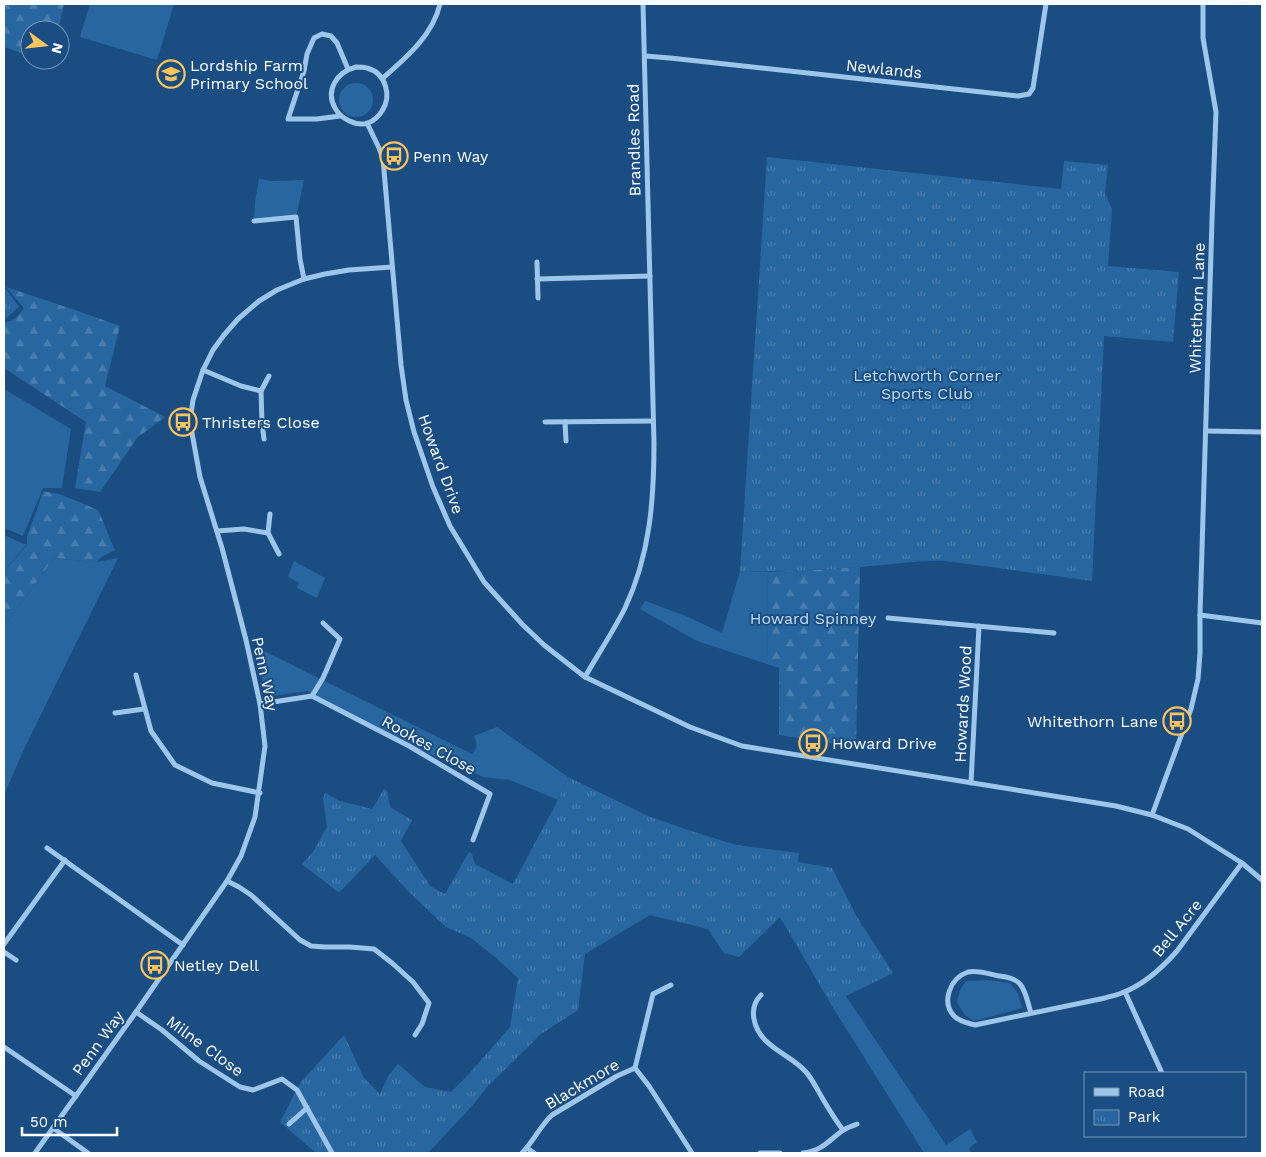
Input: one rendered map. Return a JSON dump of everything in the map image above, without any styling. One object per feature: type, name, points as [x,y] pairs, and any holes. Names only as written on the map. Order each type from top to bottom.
[{"type":"street","points":[[383,78],[407,57],[426,33],[438,13],[440,4]]},
{"type":"street","name":"Brandles Road","points":[[585,678],[625,606],[635,581],[646,548],[653,500],[653,421],[643,4]]},
{"type":"street","name":"Newlands","points":[[645,56],[1008,95],[1023,95],[1029,94],[1033,88],[1046,4]]},
{"type":"street","name":"Whitethorn Lane","points":[[1152,815],[1191,709],[1198,680],[1200,653],[1216,112],[1203,38],[1203,4]]},
{"type":"street","points":[[340,116],[317,119],[288,119],[304,72],[307,54],[314,38],[322,34],[331,36],[337,43],[348,69]]},
{"type":"street","points":[[356,67],[368,68],[383,78],[387,87],[388,97],[386,106],[380,114],[367,123],[355,123],[346,120],[334,108],[331,95],[333,86],[337,77],[348,69],[356,67]]},
{"type":"street","name":"Howard Drive","points":[[367,123],[383,158],[401,365],[406,400],[424,462],[450,526],[484,582],[503,605],[544,646],[585,678],[690,727],[742,746],[1108,804],[1152,815],[1188,830],[1242,863],[1262,880]]},
{"type":"street","points":[[254,221],[296,217],[304,278]]},
{"type":"street","points":[[537,262],[538,298]]},
{"type":"street","name":"Penn Way","points":[[35,1153],[227,881],[241,856],[255,817],[260,793],[265,746],[260,704],[246,640],[217,531],[200,477],[190,422],[192,400],[203,370],[213,350],[238,319],[259,301],[277,290],[304,278],[349,270],[392,267]]},
{"type":"street","points":[[538,279],[650,276]]},
{"type":"street","points":[[203,370],[241,386],[261,391]]},
{"type":"street","points":[[264,439],[261,391],[269,376]]},
{"type":"street","points":[[545,422],[653,421]]},
{"type":"street","points":[[565,422],[566,441]]},
{"type":"street","points":[[1206,431],[1262,432]]},
{"type":"street","points":[[270,514],[268,532],[279,554]]},
{"type":"street","points":[[217,531],[244,529],[268,532]]},
{"type":"street","points":[[1200,615],[1262,623]]},
{"type":"street","name":"Howards Wood","points":[[888,618],[1054,633]]},
{"type":"street","points":[[260,704],[312,696],[323,678],[340,639],[323,623]]},
{"type":"street","name":"Howards Wood","points":[[971,783],[979,626]]},
{"type":"street","points":[[136,675],[151,731],[175,765],[212,783],[260,793]]},
{"type":"street","name":"Rookes Close","points":[[312,696],[408,746],[490,794],[473,840]]},
{"type":"street","points":[[115,713],[144,709]]},
{"type":"street","points":[[47,848],[183,945]]},
{"type":"street","points":[[4,944],[65,860]]},
{"type":"street","name":"Bell Acre","points":[[1031,1013],[1020,984],[1010,978],[968,972],[955,979],[951,985],[948,1001],[952,1014],[961,1021],[975,1026],[1125,992],[1146,981],[1177,952],[1242,863]]},
{"type":"street","points":[[227,881],[258,900],[300,940],[311,946],[374,949],[392,962],[413,982],[429,1003],[422,1024],[415,1035]]},
{"type":"street","points":[[4,952],[16,960]]},
{"type":"street","name":"Blackmore","points":[[635,1068],[653,994],[671,985]]},
{"type":"street","points":[[1125,992],[1162,1072]]},
{"type":"street","points":[[761,994],[753,1006],[755,1026],[760,1035],[806,1072],[843,1130]]},
{"type":"street","name":"Milne Close","points":[[136,1012],[162,1030],[199,1062],[232,1083],[253,1090],[282,1079],[296,1090],[332,1153]]},
{"type":"street","points":[[4,1047],[76,1096]]},
{"type":"street","name":"Blackmore","points":[[522,1153],[545,1121],[552,1115],[617,1076],[635,1068]]},
{"type":"street","name":"Blackmore","points":[[635,1068],[649,1086],[692,1153]]},
{"type":"street","points":[[289,1124],[307,1108]]},
{"type":"street","points":[[803,1153],[819,1149],[843,1130],[857,1124]]},
{"type":"street","points":[[53,1128],[88,1153]]},
{"type":"street","points":[[527,1148],[534,1153]]},
{"type":"street","points":[[760,1153],[780,1153]]},
{"type":"green space","points":[[4,4],[64,4],[60,20],[20,20],[20,53],[4,47]]},
{"type":"green space","points":[[90,4],[174,4],[157,60],[80,37]]},
{"type":"green space","points":[[356,83],[363,84],[368,88],[372,93],[372,107],[368,112],[363,116],[356,117],[349,116],[344,112],[340,107],[339,100],[340,93],[344,88],[349,84]]},
{"type":"green space","name":"Letchworth Corner Sports Club","points":[[767,157],[1061,189],[1064,161],[1108,165],[1105,194],[1112,209],[1108,266],[1179,272],[1173,342],[1104,336],[1092,581],[946,561],[815,570],[740,571]]},
{"type":"green space","points":[[259,179],[272,181],[304,180],[296,217],[254,221]]},
{"type":"green space","points":[[4,287],[19,307],[4,320]]},
{"type":"green space","points":[[6,287],[120,326],[105,386],[165,417],[137,438],[100,492],[75,488],[86,422],[4,368],[4,323],[16,318],[24,308]]},
{"type":"green space","points":[[4,389],[71,429],[62,488],[43,488],[23,536],[4,528]]},
{"type":"green space","points":[[43,491],[62,495],[98,510],[115,550],[96,562],[54,558],[4,626],[4,571],[27,545],[27,536]]},
{"type":"green space","points":[[4,535],[27,544],[4,571]]},
{"type":"green space","points":[[54,558],[96,562],[118,558],[24,749],[4,795],[4,626]]},
{"type":"green space","points":[[294,561],[325,578],[317,598],[297,588],[299,583],[288,577]]},
{"type":"green space","name":"Howard Spinney","points":[[860,567],[856,747],[779,735],[779,668],[767,664],[768,572]]},
{"type":"green space","points":[[740,571],[768,572],[767,664],[697,641],[640,609],[645,601],[686,616],[722,633]]},
{"type":"green space","points":[[256,647],[472,754],[476,745],[474,736],[497,727],[568,777],[558,800],[510,780],[483,777],[415,747],[307,691],[266,697]]},
{"type":"green space","points":[[568,777],[648,816],[691,831],[736,845],[799,853],[798,862],[832,868],[857,917],[893,973],[846,996],[832,1006],[780,917],[739,957],[724,953],[708,929],[650,915],[585,954],[578,1010],[541,1034],[488,1086],[428,1153],[316,1153],[280,1122],[301,1082],[344,1035],[364,1078],[380,1094],[388,1076],[398,1064],[425,1087],[451,1092],[510,1027],[518,978],[471,938],[446,927],[409,892],[375,855],[338,892],[302,864],[313,852],[327,827],[323,798],[325,793],[340,801],[372,809],[384,789],[387,791],[390,807],[412,820],[401,841],[430,886],[445,894],[469,852],[472,854],[475,864],[513,884],[558,800]]},
{"type":"green space","points":[[988,980],[1010,983],[1018,993],[1022,1008],[974,1021],[965,1015],[957,1002],[960,990],[966,981]]},
{"type":"green space","points":[[846,996],[946,1145],[970,1129],[977,1142],[969,1148],[971,1153],[924,1153],[832,1006]]},
{"type":"place","name":"Lordship Farm Primary School","points":[[171,74]]},
{"type":"place","name":"Penn Way","points":[[394,156]]},
{"type":"place","name":"Thristers Close","points":[[183,422]]},
{"type":"place","name":"Whitethorn Lane","points":[[1177,721]]},
{"type":"place","name":"Howard Drive","points":[[813,743]]},
{"type":"place","name":"Netley Dell","points":[[155,965]]}]
